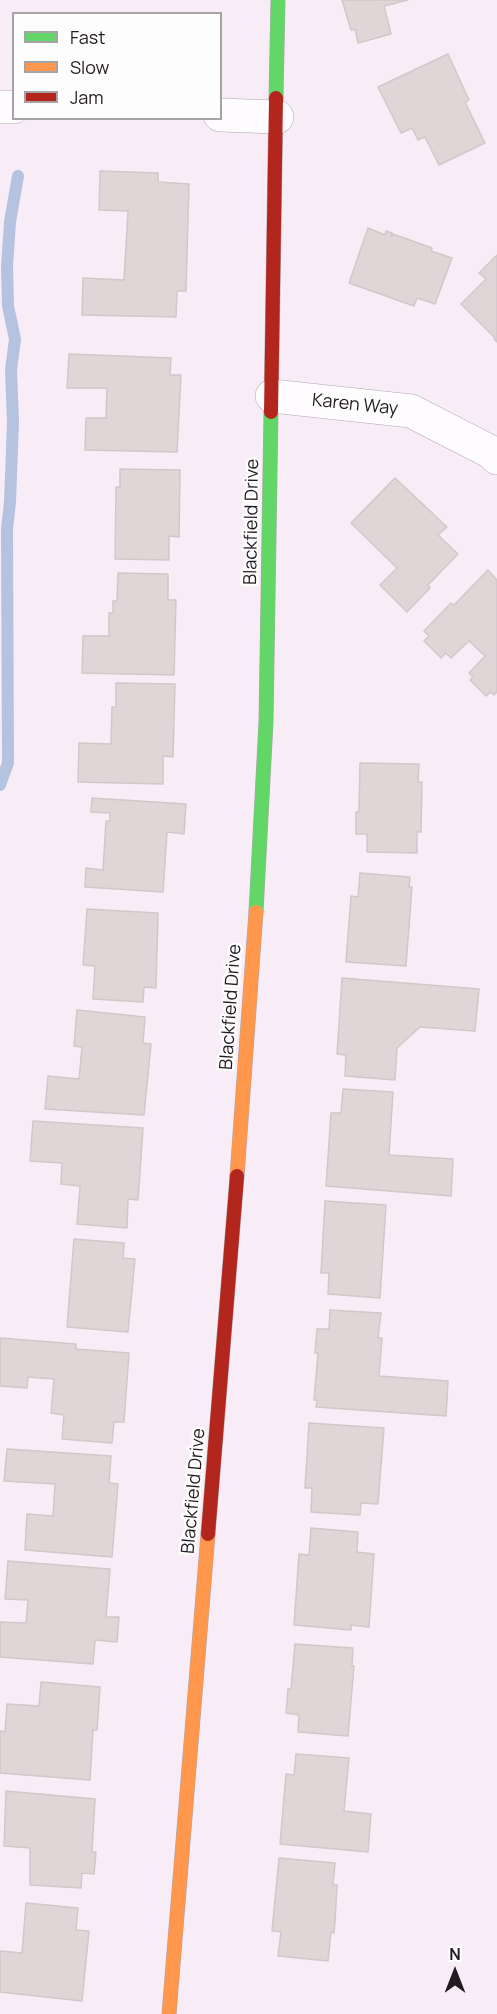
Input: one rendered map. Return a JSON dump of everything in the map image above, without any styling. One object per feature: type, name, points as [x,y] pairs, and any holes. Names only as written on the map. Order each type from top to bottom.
[{"type":"street","name":"Blackfield Drive","points":[[169,2014],[227,1307],[258,882],[266,722],[278,0]]},
{"type":"street","points":[[222,115],[277,117]]},
{"type":"street","name":"Karen Way","points":[[272,396],[411,411],[491,452],[497,458]]},
{"type":"building","points":[[342,0],[408,0],[384,6],[391,34],[358,43],[355,29],[351,30]]},
{"type":"building","points":[[448,54],[469,100],[465,102],[485,143],[439,165],[425,137],[418,140],[412,128],[401,133],[378,87]]},
{"type":"building","points":[[100,171],[158,173],[158,182],[189,184],[186,291],[177,291],[176,317],[82,315],[83,278],[124,280],[128,211],[99,210]]},
{"type":"building","points":[[368,228],[385,235],[386,231],[392,233],[391,236],[393,234],[432,248],[431,251],[452,258],[435,304],[417,298],[414,306],[349,283]]},
{"type":"building","points":[[497,255],[497,342],[461,304],[486,279],[479,273]]},
{"type":"building","points":[[69,354],[171,358],[170,375],[181,375],[177,452],[85,450],[86,418],[106,418],[107,388],[67,388]]},
{"type":"building","points":[[120,469],[180,470],[179,537],[169,536],[169,560],[115,559],[116,487],[120,487]]},
{"type":"building","points":[[395,478],[447,527],[438,535],[458,554],[428,585],[430,588],[407,612],[380,585],[397,568],[351,523]]},
{"type":"building","points":[[488,570],[497,580],[497,692],[494,695],[491,692],[486,696],[470,680],[473,677],[469,673],[485,656],[469,641],[451,658],[446,653],[441,658],[424,641],[429,636],[424,631],[451,603],[454,605]]},
{"type":"building","points":[[118,573],[168,574],[168,600],[176,600],[174,675],[82,673],[83,636],[109,636],[109,613],[113,613],[113,601],[117,601]]},
{"type":"building","points":[[116,683],[175,684],[173,757],[163,756],[163,784],[78,782],[79,743],[111,744],[112,707],[116,707]]},
{"type":"building","points":[[360,763],[419,764],[418,782],[422,782],[421,832],[417,832],[417,853],[367,852],[367,834],[356,834]]},
{"type":"building","points":[[92,798],[186,804],[184,834],[167,832],[163,892],[85,887],[86,868],[103,870],[106,821],[110,821],[110,813],[91,812]]},
{"type":"building","points":[[360,873],[410,877],[409,887],[412,887],[406,966],[346,962],[351,896],[358,897]]},
{"type":"building","points":[[87,909],[158,913],[156,988],[144,987],[143,1002],[93,999],[95,966],[83,965]]},
{"type":"building","points":[[342,978],[479,989],[475,1031],[420,1027],[397,1048],[395,1080],[345,1076],[346,1055],[337,1054]]},
{"type":"building","points":[[77,1010],[145,1017],[143,1043],[151,1044],[144,1115],[45,1109],[48,1076],[79,1079],[82,1047],[74,1046]]},
{"type":"building","points":[[343,1089],[393,1092],[389,1155],[453,1159],[451,1196],[326,1186],[331,1113],[341,1113]]},
{"type":"building","points":[[33,1121],[143,1128],[138,1200],[128,1199],[127,1228],[77,1224],[80,1186],[61,1184],[62,1163],[30,1161]]},
{"type":"building","points":[[325,1201],[386,1205],[380,1298],[328,1294],[329,1273],[321,1273]]},
{"type":"building","points":[[74,1239],[124,1243],[123,1258],[135,1259],[128,1332],[67,1327]]},
{"type":"building","points":[[330,1310],[381,1313],[378,1338],[382,1338],[379,1376],[448,1381],[446,1416],[316,1407],[317,1400],[314,1400],[318,1353],[315,1353],[317,1329],[329,1329]]},
{"type":"building","points":[[0,1338],[76,1344],[76,1349],[129,1353],[124,1422],[114,1422],[112,1443],[62,1439],[64,1415],[51,1413],[54,1379],[28,1377],[27,1388],[0,1386]]},
{"type":"building","points":[[309,1423],[384,1428],[378,1504],[361,1503],[360,1515],[311,1512],[312,1488],[305,1488]]},
{"type":"building","points":[[7,1449],[111,1456],[109,1483],[118,1484],[112,1557],[25,1550],[27,1514],[53,1516],[55,1484],[4,1481]]},
{"type":"building","points":[[311,1528],[358,1532],[357,1552],[374,1554],[369,1627],[351,1625],[351,1630],[294,1625],[299,1554],[309,1555]]},
{"type":"building","points":[[8,1561],[110,1569],[106,1617],[119,1617],[117,1642],[95,1640],[93,1664],[0,1657],[0,1622],[26,1623],[28,1600],[5,1599]]},
{"type":"building","points":[[295,1644],[353,1648],[352,1666],[354,1666],[348,1736],[298,1732],[299,1715],[286,1713],[288,1689],[291,1689]]},
{"type":"building","points":[[41,1682],[100,1687],[97,1730],[93,1730],[90,1780],[0,1773],[0,1731],[5,1732],[7,1704],[39,1706]]},
{"type":"building","points":[[296,1754],[349,1758],[344,1811],[371,1814],[368,1852],[280,1844],[286,1774],[294,1775]]},
{"type":"building","points":[[6,1791],[95,1799],[92,1852],[96,1852],[94,1874],[82,1873],[81,1888],[30,1885],[30,1848],[4,1846]]},
{"type":"building","points":[[279,1858],[335,1863],[333,1885],[337,1885],[335,1922],[334,1933],[331,1932],[328,1961],[278,1956],[281,1932],[272,1931]]},
{"type":"building","points":[[26,1903],[78,1908],[76,1930],[89,1931],[82,2001],[0,1992],[0,1951],[22,1953]]},
{"type":"waterway","points":[[0,785],[8,763],[7,529],[13,422],[11,370],[15,339],[8,306],[7,266],[10,222],[18,176]]},
{"type":"traffic: fast","points":[[276,98],[278,0]]},
{"type":"traffic: fast","points":[[256,912],[266,722],[271,412]]},
{"type":"traffic: slow","points":[[237,1176],[256,912]]},
{"type":"traffic: slow","points":[[169,2014],[208,1534]]},
{"type":"traffic: jam","points":[[271,412],[276,98]]},
{"type":"traffic: jam","points":[[208,1534],[237,1176]]}]
